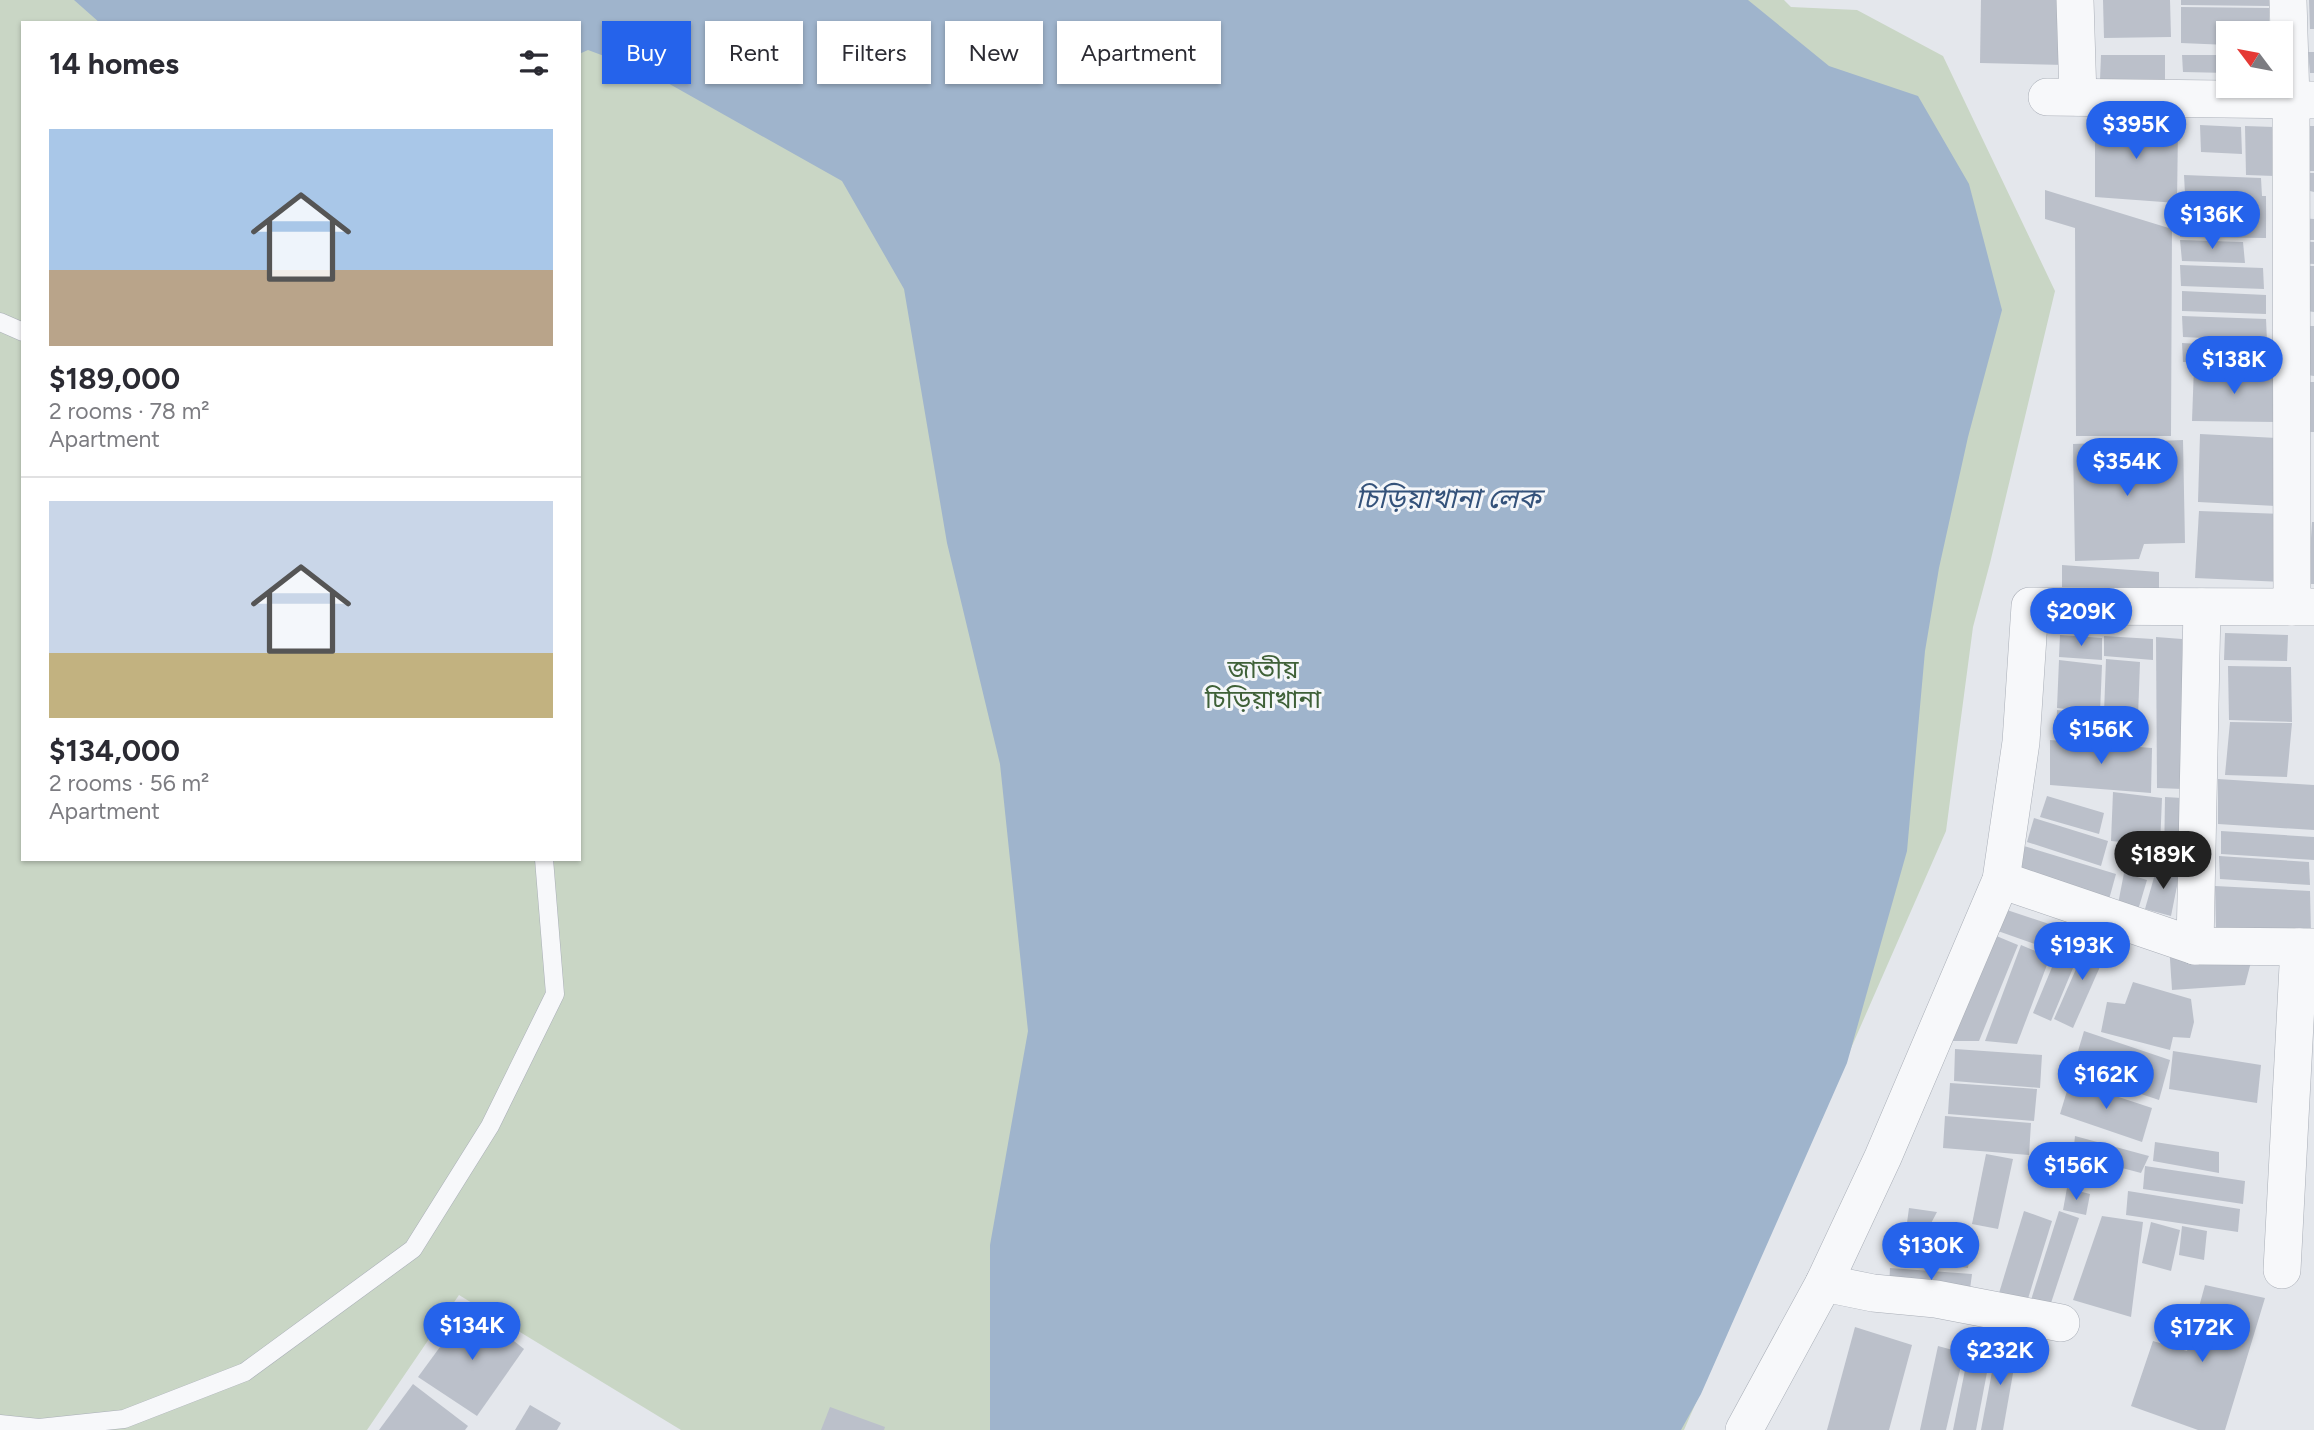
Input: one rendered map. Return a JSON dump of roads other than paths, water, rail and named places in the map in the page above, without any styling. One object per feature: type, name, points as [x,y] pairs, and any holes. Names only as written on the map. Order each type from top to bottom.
[{"type":"street","points":[[2076,0],[2063,97],[2302,100]]},
{"type":"street","points":[[1744,1430],[1824,1283],[1883,1157],[2001,880],[2021,742],[2030,606],[2303,607],[2302,100],[2288,0]]},
{"type":"street","points":[[2195,946],[2202,607]]},
{"type":"street","points":[[2001,880],[2195,946],[2307,947],[2282,1270]]},
{"type":"street","points":[[1824,1283],[1873,1293],[1936,1299],[2061,1323]]},
{"type":"lane","points":[[0,322],[21,331]]},
{"type":"lane","points":[[0,1424],[39,1428],[124,1419],[245,1372],[413,1250],[490,1126],[555,995],[544,861]]},
{"type":"water","name":"চিড়িয়াখানা লেক","points":[[74,0],[1748,0],[1829,66],[1918,96],[1969,184],[2002,310],[1968,437],[1939,568],[1925,651],[1907,851],[1847,1063],[1701,1394],[1681,1430],[990,1430],[990,1245],[1028,1031],[1000,764],[947,543],[904,289],[842,181],[670,84],[691,84],[691,21],[602,21],[602,55],[588,50],[581,53],[581,21],[98,21]]},
{"type":"park label","name":"জাতীয় চিড়িয়াখানা","points":[[1263,684]]}]
